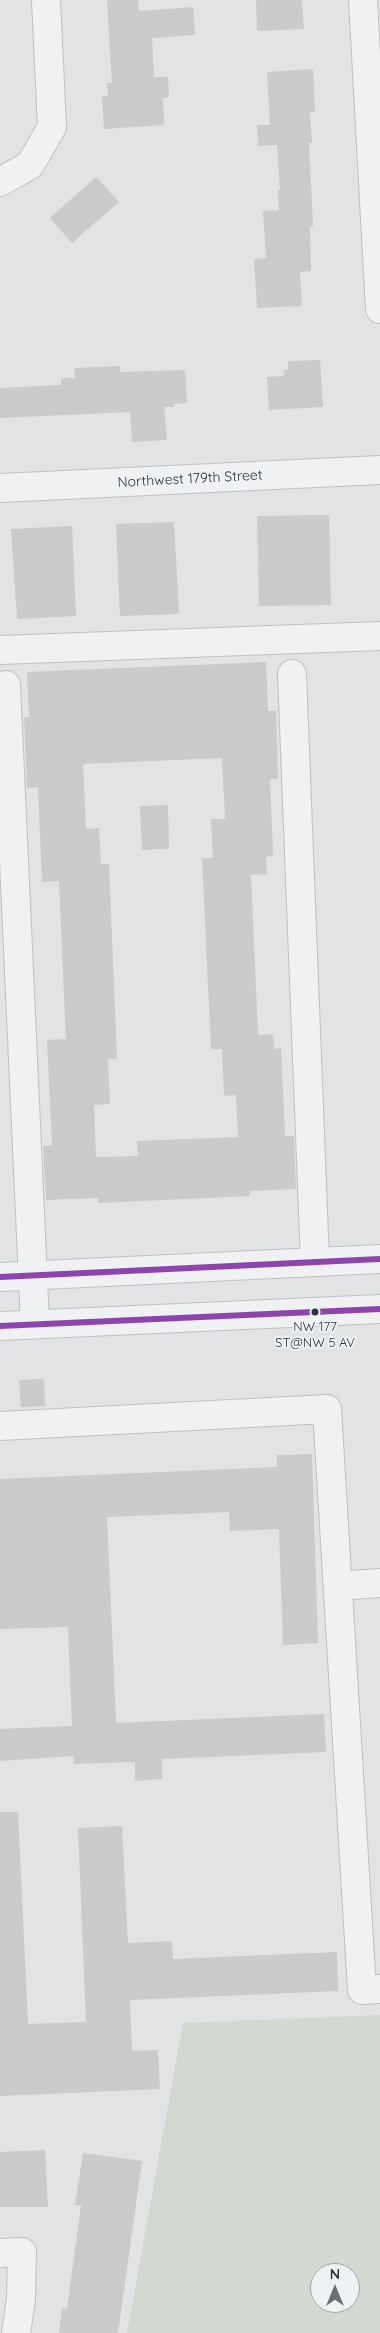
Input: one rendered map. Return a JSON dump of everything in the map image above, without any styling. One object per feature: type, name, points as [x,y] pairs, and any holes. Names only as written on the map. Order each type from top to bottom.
[{"type":"street","points":[[0,182],[30,165],[52,127],[46,0]]},
{"type":"street","points":[[363,0],[380,309]]},
{"type":"street","name":"Northwest 179th Street","points":[[0,488],[380,470]]},
{"type":"street","points":[[0,650],[380,636]]},
{"type":"street","points":[[292,674],[315,1262]]},
{"type":"street","points":[[6,685],[35,1324]]},
{"type":"street","points":[[0,1277],[380,1259]]},
{"type":"street","points":[[0,1326],[380,1309]]},
{"type":"street","points":[[0,1426],[328,1409],[362,1990],[380,1989]]},
{"type":"street","points":[[338,1586],[380,1583]]},
{"type":"street","points":[[0,2253],[22,2252],[21,2299],[16,2333]]},
{"type":"shaded area","points":[[380,2015],[380,2333],[127,2333],[183,2023]]},
{"type":"building","points":[[107,0],[138,0],[139,11],[193,7],[195,35],[152,38],[154,77],[168,77],[169,97],[163,98],[164,125],[104,129],[102,96],[108,96],[107,83],[112,83]]},
{"type":"building","points":[[256,0],[302,0],[304,29],[257,31]]},
{"type":"building","points":[[313,69],[315,112],[310,112],[312,143],[309,143],[313,226],[310,226],[311,271],[300,272],[302,306],[257,308],[254,259],[266,258],[263,211],[279,210],[278,190],[280,190],[277,145],[258,146],[257,125],[270,125],[267,72]]},
{"type":"building","points":[[96,177],[119,202],[72,243],[50,218]]},
{"type":"building","points":[[320,360],[323,407],[269,410],[267,377],[284,376],[284,370],[288,369],[288,361]]},
{"type":"building","points":[[120,366],[120,372],[185,370],[187,403],[174,404],[174,407],[164,407],[167,440],[132,442],[130,412],[0,418],[0,388],[61,385],[61,378],[75,378],[74,368]]},
{"type":"building","points":[[329,515],[331,605],[259,606],[257,516]]},
{"type":"building","points":[[174,522],[179,614],[120,616],[116,524]]},
{"type":"building","points":[[72,526],[76,616],[17,619],[11,529]]},
{"type":"building","points":[[266,662],[268,711],[276,711],[278,779],[270,779],[273,856],[266,857],[267,874],[251,875],[258,1035],[273,1034],[274,1049],[281,1048],[285,1136],[294,1136],[296,1189],[250,1191],[250,1196],[98,1203],[98,1198],[46,1200],[43,1146],[52,1145],[47,1040],[66,1039],[59,881],[42,882],[38,787],[27,788],[24,717],[29,717],[27,672]],"holes":[[[222,758],[225,819],[211,819],[213,858],[202,858],[211,1049],[222,1049],[224,1096],[236,1095],[238,1137],[137,1141],[138,1156],[96,1157],[94,1105],[110,1104],[108,1059],[117,1059],[109,864],[101,864],[99,828],[86,829],[83,764]]]},
{"type":"building","points":[[168,805],[169,849],[142,850],[140,806]]},
{"type":"building","points":[[44,1379],[45,1406],[21,1407],[19,1380]]},
{"type":"building","points":[[312,1454],[318,1643],[283,1645],[279,1529],[230,1531],[229,1512],[107,1517],[116,1723],[324,1714],[326,1752],[162,1759],[162,1779],[135,1781],[135,1762],[74,1764],[73,1756],[0,1761],[0,1729],[72,1726],[68,1627],[0,1629],[0,1479],[277,1467],[277,1455]]},
{"type":"building","points":[[0,1812],[18,1812],[28,2024],[86,2022],[78,1828],[122,1826],[128,1943],[172,1941],[173,1959],[337,1952],[338,1991],[130,2000],[132,2051],[158,2050],[160,2089],[0,2096]]},
{"type":"building","points":[[45,2150],[48,2207],[0,2207],[0,2152]]},
{"type":"building","points":[[83,2153],[142,2161],[118,2333],[59,2333],[62,2308],[67,2309],[81,2205],[75,2205]]},
{"type":"transit line","points":[[0,1277],[380,1259]]},
{"type":"transit line","points":[[0,1326],[380,1309]]},
{"type":"place","name":"NW 177 ST@NW 5 AV","points":[[315,1312]]}]
